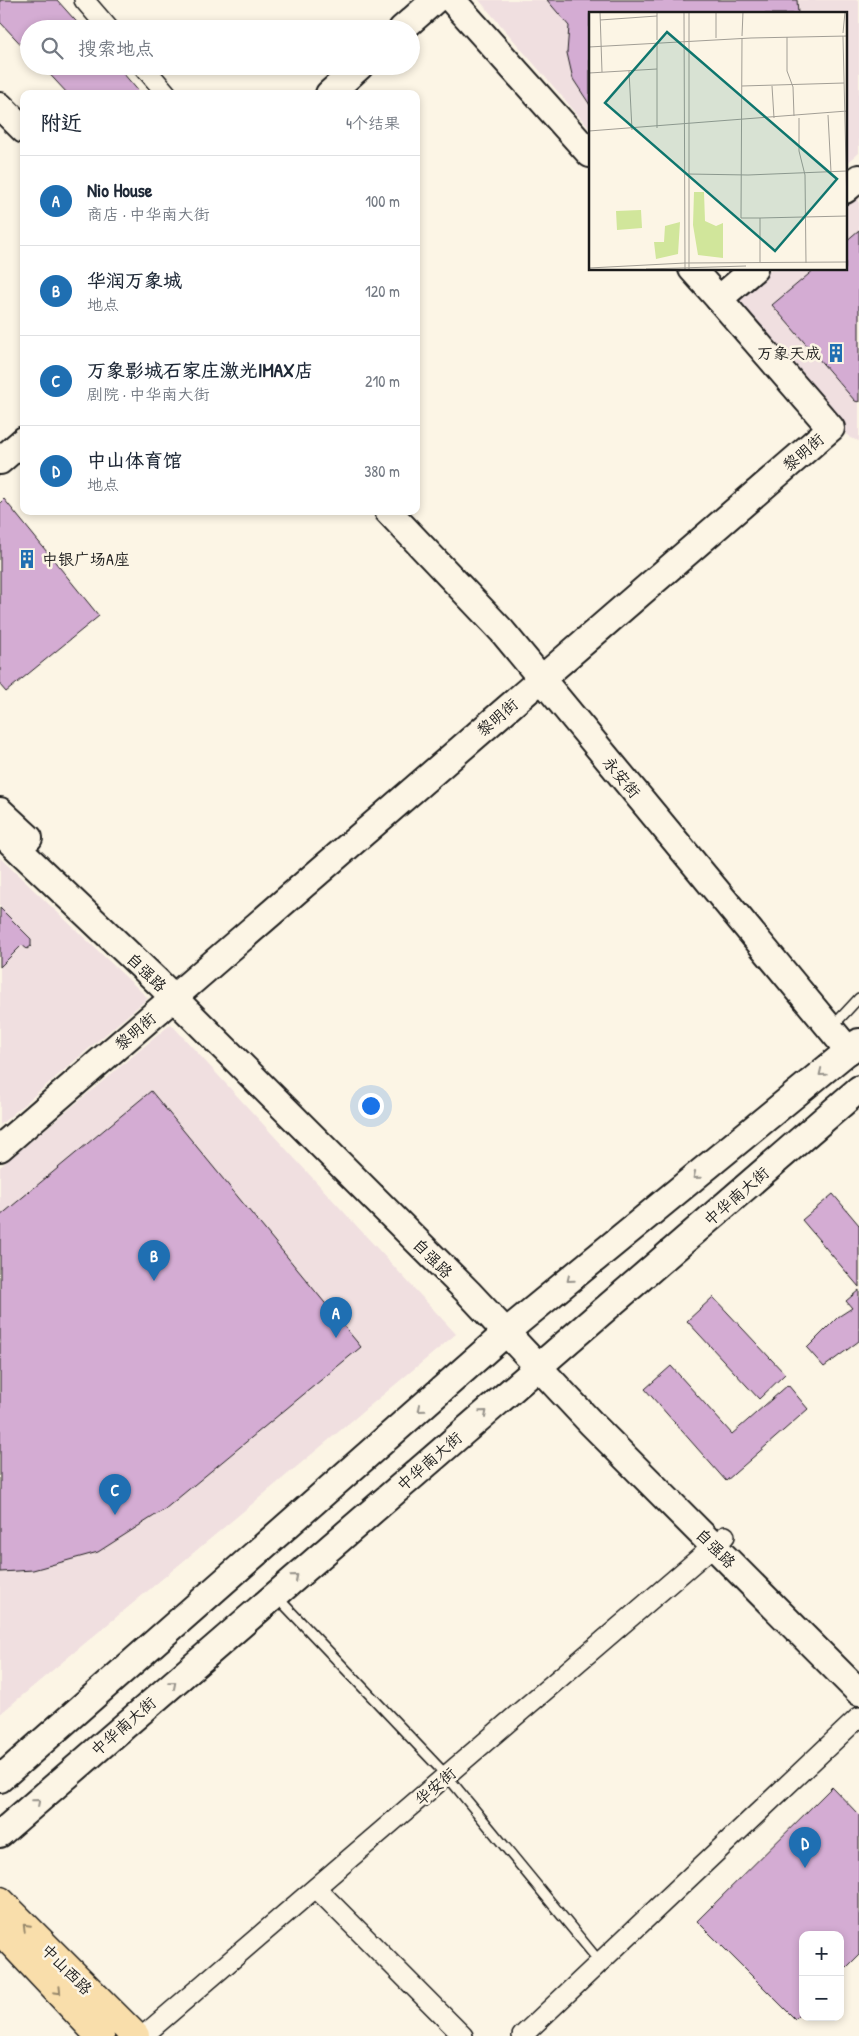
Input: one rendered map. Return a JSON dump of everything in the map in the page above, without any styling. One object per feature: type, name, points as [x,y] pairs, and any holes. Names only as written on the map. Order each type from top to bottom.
[{"type":"main road","points":[[412,20],[435,0]]},
{"type":"main road","points":[[452,0],[589,153]]},
{"type":"main road","points":[[333,90],[350,75]]},
{"type":"main road","points":[[0,106],[20,126]]},
{"type":"main road","points":[[846,189],[859,178]]},
{"type":"main road","points":[[693,270],[720,299],[753,270]]},
{"type":"main road","name":"黎明街","points":[[0,1148],[831,428],[720,299]]},
{"type":"main road","points":[[0,461],[20,444]]},
{"type":"main road","name":"永安街","points":[[392,515],[502,631],[830,1029],[854,1047]]},
{"type":"main road","name":"自强路","points":[[0,811],[720,1541],[859,1692]]},
{"type":"main road","name":"自强路","points":[[0,832],[179,993]]},
{"type":"main road","points":[[0,1779],[512,1328],[854,1047]]},
{"type":"main road","name":"中华南大街","points":[[0,1834],[859,1088]]},
{"type":"main road","name":"自强路","points":[[720,1541],[859,1671]]},
{"type":"main road","name":"中山西路","points":[[0,1901],[135,2036]]},
{"type":"main road","name":"中山西路","points":[[0,1930],[100,2036]]},
{"type":"street","points":[[84,0],[101,20]]},
{"type":"street","points":[[150,75],[163,90]]},
{"type":"street","name":"华安街","points":[[144,2036],[720,1541]]},
{"type":"street","points":[[522,2036],[859,1717]]},
{"type":"street","points":[[316,1888],[463,2036]]},
{"type":"lane","points":[[830,1029],[859,998]]},
{"type":"lane","points":[[275,1594],[447,1776],[600,1961]]},
{"type":"shaded area","points":[[479,0],[859,0],[859,153],[846,164],[846,12],[589,12],[589,128]]},
{"type":"shaded area","points":[[859,193],[859,441],[850,438],[732,302],[770,270],[846,270],[846,204]]},
{"type":"shaded area","points":[[0,858],[148,998],[0,1125]]},
{"type":"shaded area","points":[[171,1024],[456,1334],[0,1714],[0,1167]]},
{"type":"building","points":[[0,0],[57,0],[75,20],[20,20],[20,43],[0,22]]},
{"type":"building","points":[[547,0],[797,0],[798,12],[589,12],[589,103],[573,79],[567,53],[569,26]]},
{"type":"building","points":[[50,75],[125,75],[138,90],[64,90]]},
{"type":"building","name":"万象天成","points":[[859,230],[859,402],[855,401],[772,305],[814,270],[846,270],[846,241]]},
{"type":"building","name":"中银广场A座","points":[[4,499],[99,616],[6,692],[0,685],[0,503]]},
{"type":"building","points":[[0,908],[31,939],[31,946],[27,949],[22,945],[0,967]]},
{"type":"building","points":[[151,1091],[361,1347],[165,1509],[98,1552],[33,1570],[0,1572],[0,1216]]},
{"type":"building","points":[[833,1194],[859,1225],[859,1287],[802,1220]]},
{"type":"building","points":[[859,1290],[859,1341],[824,1367],[807,1348],[838,1317],[852,1308],[846,1301]]},
{"type":"building","points":[[713,1297],[785,1374],[759,1399],[687,1321]]},
{"type":"building","points":[[671,1366],[732,1434],[788,1385],[808,1409],[726,1481],[645,1389]]},
{"type":"building","points":[[832,1787],[859,1815],[859,1955],[844,1970],[844,1931],[799,1931],[799,2015],[795,2019],[697,1921]]},
{"type":"place","name":"万象天成","points":[[836,353]]},
{"type":"place","name":"中银广场A座","points":[[27,559]]},
{"type":"place","name":"华润万象城","points":[[154,1281]]},
{"type":"place","name":"Nio House","points":[[336,1338]]},
{"type":"place","name":"万象影城石家庄激光IMAX店","points":[[115,1515]]},
{"type":"place","name":"中山体育馆","points":[[805,1868]]}]
